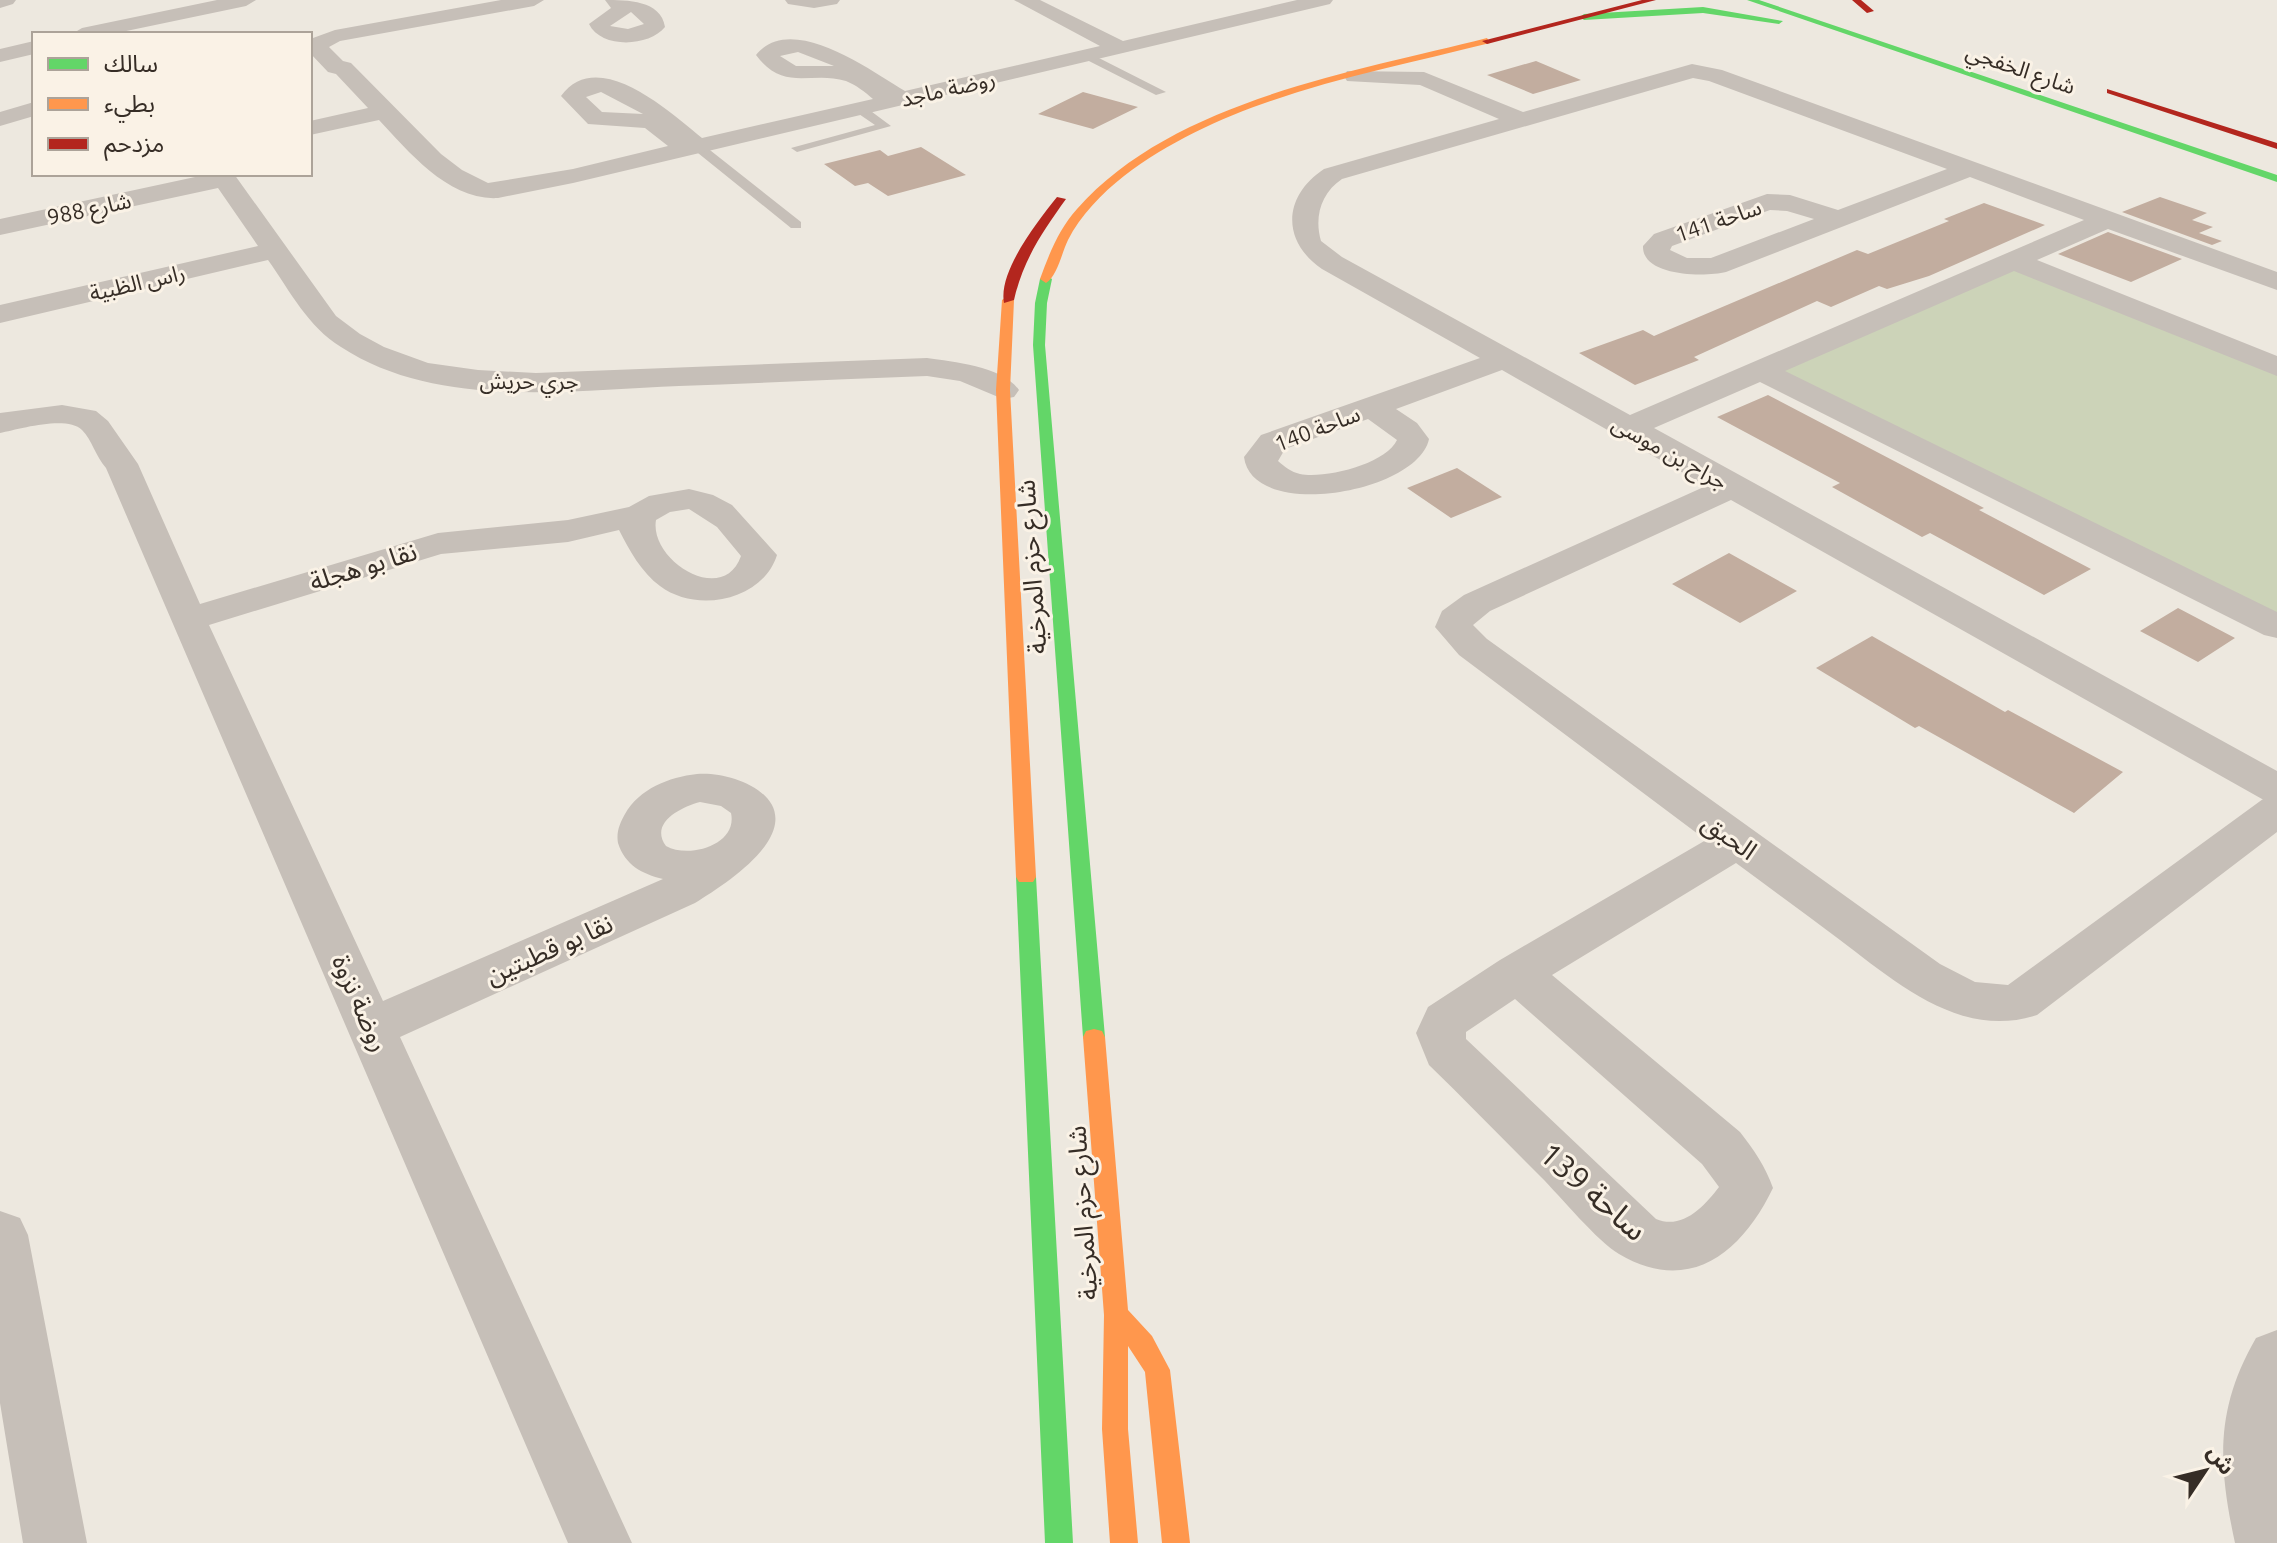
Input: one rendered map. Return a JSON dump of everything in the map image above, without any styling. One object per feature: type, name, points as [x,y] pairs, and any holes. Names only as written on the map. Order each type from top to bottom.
[{"type":"main road","points":[[1123,150],[1209,107],[1287,81],[1593,5],[1652,0]]},
{"type":"main road","name":"شارع الخفجي","points":[[1751,0],[2277,179]]},
{"type":"main road","points":[[1798,0],[2029,78],[2147,103],[2277,146]]},
{"type":"main road","points":[[1839,0],[1870,9]]},
{"type":"main road","points":[[1423,68],[1593,5],[1707,6],[1749,12],[1827,35],[1863,40]]},
{"type":"main road","name":"شارع حزم المرخية","points":[[1124,1543],[1115,1429],[1116,1315],[1039,345],[1042,291],[1058,247],[1089,201],[1137,164],[1178,139],[1231,113],[1355,76]]},
{"type":"main road","name":"شارع حزم المرخية","points":[[1059,1543],[1045,1303],[1003,338],[1008,285],[1024,249],[1045,217],[1076,182]]},
{"type":"main road","points":[[1116,1315],[1143,1344],[1157,1370],[1176,1543]]},
{"type":"street","points":[[0,2],[6,0]]},
{"type":"street","points":[[92,32],[246,0]]},
{"type":"street","points":[[432,0],[449,16]]},
{"type":"street","name":"روضة ماجد","points":[[534,0],[401,25],[333,43],[332,50],[347,66],[343,68],[441,168],[443,177],[458,194],[477,200],[1121,48],[1273,7],[1323,0]]},
{"type":"street","points":[[613,8],[599,27],[607,33],[628,35],[655,27],[656,23],[647,14],[628,0]]},
{"type":"street","points":[[795,0],[830,0]]},
{"type":"street","points":[[1024,0],[1121,48]]},
{"type":"street","points":[[1250,0],[1273,7]]},
{"type":"street","points":[[2,55],[32,48]]},
{"type":"street","points":[[2,55],[32,68]]},
{"type":"street","points":[[833,68],[897,100]]},
{"type":"street","points":[[1355,76],[1423,68],[1521,120]]},
{"type":"street","name":"جراح بن موسى","points":[[2277,282],[1703,72],[1674,74],[1333,174],[1316,187],[1305,225],[1309,243],[1332,263],[2277,789]]},
{"type":"street","points":[[0,119],[32,110]]},
{"type":"street","points":[[312,128],[386,111]]},
{"type":"street","points":[[637,112],[692,148]]},
{"type":"street","name":"ساحة 141","points":[[1839,219],[1790,203],[1767,202],[1663,240],[1656,246],[1656,253],[1681,266],[1698,269],[1716,266],[1839,219],[1969,169]]},
{"type":"street","name":"شارع 988","points":[[12,225],[223,176]]},
{"type":"street","name":"جري حريش","points":[[223,176],[326,322],[347,341],[376,358],[452,378],[536,382],[927,367],[968,373],[1003,390]]},
{"type":"street","points":[[0,209],[12,225]]},
{"type":"street","points":[[1628,428],[2107,220]]},
{"type":"street","name":"راس الظبية","points":[[0,314],[274,250]]},
{"type":"street","points":[[2012,260],[2277,367]]},
{"type":"street","name":"جري حريش","points":[[927,367],[970,355],[1003,338]]},
{"type":"street","name":"ساحة 140","points":[[1372,407],[1504,359]]},
{"type":"street","points":[[1760,370],[2277,627]]},
{"type":"street","name":"روضة نزوة","points":[[121,464],[600,1543]]},
{"type":"street","name":"الحبق","points":[[1733,486],[1477,603],[1455,619],[1454,627],[1473,647],[1923,977],[1952,994],[2000,1006],[2020,1002],[2277,810]]},
{"type":"street","name":"نقا بو هجلة","points":[[188,619],[416,549],[478,538],[642,529]]},
{"type":"street","points":[[700,788],[721,789],[739,795],[751,806],[755,820],[751,835],[739,849],[721,861],[684,868],[667,866],[649,858],[639,846],[638,831],[645,815],[659,802],[679,792],[700,788]]},
{"type":"street","name":"ساحة 139","points":[[1517,973],[1721,1148],[1740,1172],[1746,1188],[1739,1205],[1703,1237],[1671,1247],[1636,1236],[1447,1051],[1440,1030],[1445,1021],[1517,973],[1737,842]]},
{"type":"street","name":"نقا بو قطبتين","points":[[367,1017],[679,891],[712,871],[721,861]]},
{"type":"street","name":"نقا بو قطبتين","points":[[367,1017],[627,895],[667,866]]},
{"type":"street","points":[[0,1235],[55,1543]]},
{"type":"street","points":[[2267,1543],[2253,1482],[2254,1417],[2269,1369],[2277,1357]]},
{"type":"lane","points":[[1087,56],[1160,92]]},
{"type":"lane","points":[[797,148],[885,126],[860,109]]},
{"type":"lane","points":[[692,148],[796,225]]},
{"type":"green space","points":[[2016,267],[2277,372],[2277,622],[1774,373]]},
{"type":"building","points":[[1536,61],[1581,80],[1533,94],[1487,75]]},
{"type":"building","points":[[1083,92],[1138,107],[1093,129],[1038,114]]},
{"type":"building","points":[[921,147],[966,175],[888,196],[868,183],[855,186],[824,164],[880,150],[888,156]]},
{"type":"building","points":[[2160,197],[2207,213],[2192,220],[2213,227],[2199,233],[2222,241],[2212,245],[2122,212]]},
{"type":"building","points":[[1984,203],[2045,225],[1929,276],[1887,289],[1879,286],[1831,307],[1817,301],[1694,357],[1699,360],[1635,385],[1579,353],[1643,330],[1654,336],[1857,250],[1868,254]]},
{"type":"building","points":[[2108,232],[2182,259],[2131,282],[2058,254]]},
{"type":"building","points":[[1768,395],[1984,508],[1979,510],[2091,569],[2044,595],[1930,533],[1922,537],[1832,487],[1840,483],[1717,417]]},
{"type":"building","points":[[1457,468],[1502,497],[1451,518],[1407,488]]},
{"type":"building","points":[[1729,553],[1797,591],[1740,623],[1672,584]]},
{"type":"building","points":[[2178,608],[2235,638],[2198,662],[2140,631]]},
{"type":"building","points":[[1872,636],[2005,712],[2008,710],[2123,772],[2074,813],[1919,726],[1915,728],[1816,668]]},
{"type":"traffic: fast","points":[[1751,0],[2277,179]]},
{"type":"traffic: fast","points":[[1584,17],[1703,10],[1779,21]]},
{"type":"traffic: fast","points":[[1046,279],[1041,303],[1039,345],[1094,1037]]},
{"type":"traffic: fast","points":[[1026,877],[1059,1543]]},
{"type":"traffic: slow","points":[[1046,279],[1061,243],[1082,210],[1119,175],[1164,145],[1216,120],[1271,99],[1487,41]]},
{"type":"traffic: slow","points":[[1008,300],[1003,390],[1026,877]]},
{"type":"traffic: slow","points":[[1094,1037],[1116,1315],[1115,1429],[1124,1543]]},
{"type":"traffic: slow","points":[[1116,1315],[1143,1344],[1157,1370],[1176,1543]]},
{"type":"traffic: jam","points":[[1487,41],[1652,0]]},
{"type":"traffic: jam","points":[[1856,0],[1870,11]]},
{"type":"traffic: jam","points":[[2110,91],[2277,146]]},
{"type":"traffic: jam","points":[[1008,300],[1028,246],[1061,199]]}]
